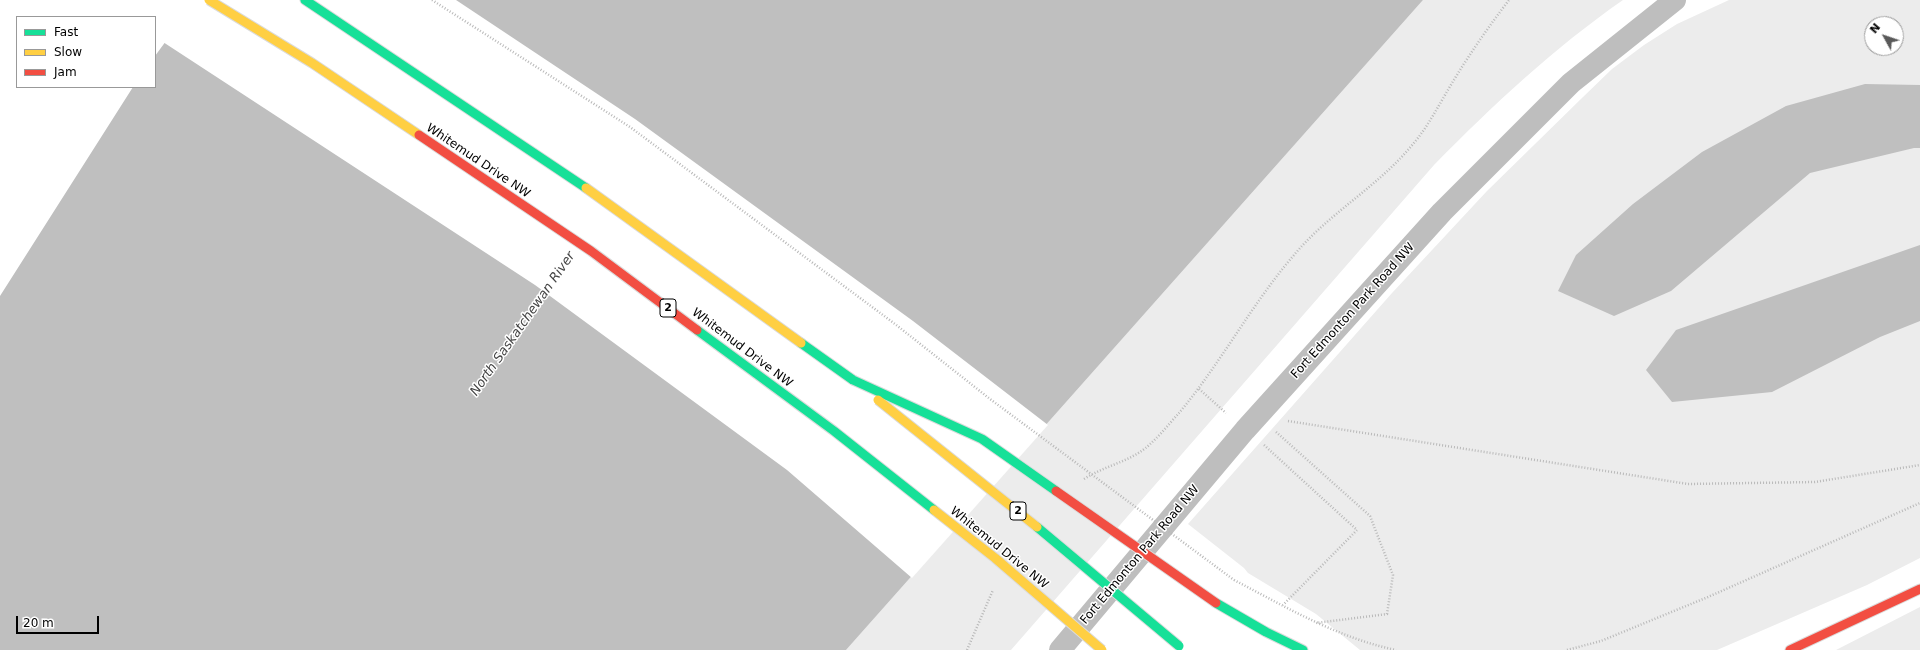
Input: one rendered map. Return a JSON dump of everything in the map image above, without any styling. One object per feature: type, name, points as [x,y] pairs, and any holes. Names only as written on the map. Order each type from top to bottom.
[{"type":"highway","name":"Whitemud Drive NW","points":[[209,0],[312,63],[591,251],[834,431],[995,558],[1102,650]]},
{"type":"highway","name":"2","points":[[306,0],[612,206],[853,380],[1017,511],[1181,648]]},
{"type":"highway","points":[[853,380],[982,439],[1216,603],[1266,632],[1303,650]]},
{"type":"highway","points":[[1790,650],[1920,589]]},
{"type":"street","name":"Fort Edmonton Park Road NW","points":[[1060,650],[1258,416],[1442,212],[1566,88],[1675,0]]},
{"type":"path","points":[[432,0],[630,128],[895,324],[1002,408],[1234,580],[1316,623],[1349,637],[1396,650]]},
{"type":"path","points":[[1081,482],[1098,470],[1140,452],[1169,424],[1199,389],[1276,277],[1295,254],[1320,227],[1393,166],[1413,144],[1509,0]]},
{"type":"path","points":[[1258,416],[1688,484],[1815,482],[1920,465]]},
{"type":"path","points":[[1258,416],[1370,516],[1393,575],[1387,614],[1316,623]]},
{"type":"path","points":[[1258,441],[1357,530],[1283,605]]},
{"type":"path","points":[[1567,650],[1601,641],[1708,597],[1920,503]]},
{"type":"path","points":[[967,650],[996,583]]},
{"type":"shaded area","points":[[1423,0],[1623,0],[1597,18],[1548,57],[1434,165],[1011,650],[846,650]]},
{"type":"shaded area","points":[[1729,0],[1920,0],[1920,558],[1867,585],[1717,650],[1360,650],[1316,614],[1248,573],[1244,568],[1188,524],[1392,293],[1487,191],[1612,69],[1644,45],[1677,24]]},
{"type":"shaded area","points":[[1920,607],[1920,650],[1836,650]]},
{"type":"water","name":"North Saskatchewan River","points":[[196,0],[1423,0],[846,650],[0,650],[0,296],[132,88],[156,88],[156,55]]},
{"type":"water","points":[[1865,84],[1920,85],[1920,148],[1914,148],[1810,173],[1671,291],[1614,316],[1558,291],[1576,255],[1633,204],[1702,152],[1786,106]]},
{"type":"water","points":[[1920,245],[1920,321],[1880,337],[1772,392],[1672,402],[1646,370],[1676,330]]},
{"type":"pier","points":[[193,0],[456,0],[635,119],[913,321],[1048,425],[912,578],[787,470],[535,285],[163,42]]},
{"type":"traffic: fast","points":[[305,0],[586,188]]},
{"type":"traffic: fast","points":[[697,330],[834,431],[934,510]]},
{"type":"traffic: fast","points":[[801,343],[853,380]]},
{"type":"traffic: fast","points":[[853,380],[982,439],[1056,491]]},
{"type":"traffic: fast","points":[[1037,527],[1179,646]]},
{"type":"traffic: fast","points":[[1216,603],[1266,632],[1303,650]]},
{"type":"traffic: slow","points":[[209,0],[312,63],[419,135]]},
{"type":"traffic: slow","points":[[586,188],[801,343]]},
{"type":"traffic: slow","points":[[878,400],[1037,527]]},
{"type":"traffic: slow","points":[[934,510],[995,558],[1102,650]]},
{"type":"traffic: jam","points":[[419,135],[591,251],[697,330]]},
{"type":"traffic: jam","points":[[1056,491],[1216,603]]},
{"type":"traffic: jam","points":[[1790,650],[1920,589]]}]
